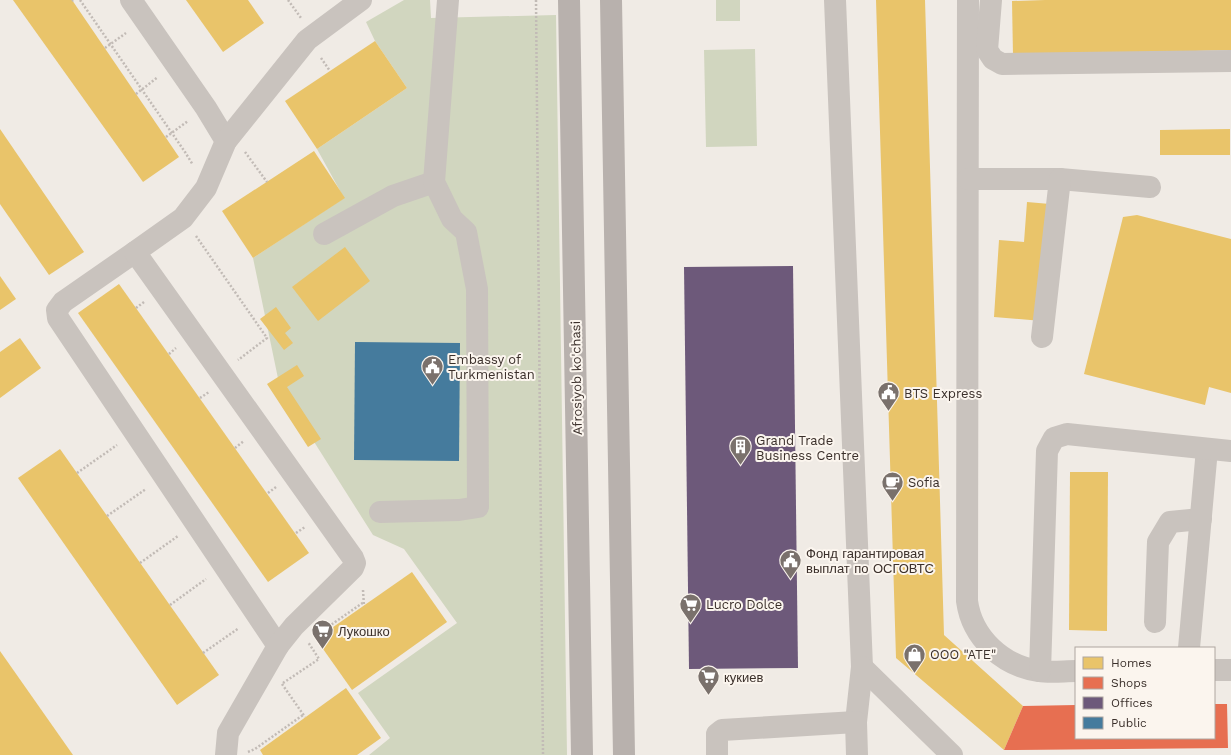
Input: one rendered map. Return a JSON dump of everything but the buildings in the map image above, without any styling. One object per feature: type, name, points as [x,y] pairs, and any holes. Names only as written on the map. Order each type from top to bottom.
[{"type":"main road","name":"Afrosiyob ko'chasi","points":[[569,0],[582,755]]},
{"type":"main road","points":[[611,0],[624,755]]},
{"type":"lane","points":[[131,0],[228,137]]},
{"type":"lane","points":[[278,646],[58,318],[57,310],[63,302],[183,218],[206,188],[228,137],[307,40],[362,0]]},
{"type":"lane","points":[[380,512],[459,510],[478,507],[477,288],[466,232],[452,219],[434,182],[448,0]]},
{"type":"lane","points":[[835,0],[862,667],[856,722],[857,755]]},
{"type":"lane","points":[[968,0],[968,612],[972,623],[987,644],[1012,662],[1026,668],[1040,671],[1075,671]]},
{"type":"lane","points":[[991,0],[987,50],[993,59],[1002,64],[1231,61]]},
{"type":"lane","points":[[968,179],[1060,179],[1150,187]]},
{"type":"lane","points":[[1042,338],[1060,179]]},
{"type":"lane","points":[[324,234],[393,196],[434,182]]},
{"type":"lane","points":[[135,252],[355,563],[353,568],[294,626],[278,646],[228,733],[236,754]]},
{"type":"lane","points":[[1040,671],[1047,451],[1054,438],[1067,434],[1231,451]]},
{"type":"lane","points":[[1189,647],[1206,449]]},
{"type":"lane","points":[[1155,622],[1158,542],[1170,522],[1200,519]]},
{"type":"lane","points":[[862,667],[952,755]]},
{"type":"lane","points":[[1215,670],[1231,670]]},
{"type":"lane","points":[[716,755],[716,734],[722,730],[856,722]]},
{"type":"path","points":[[80,0],[185,152],[206,188]]},
{"type":"path","points":[[536,0],[543,755]]},
{"type":"path","points":[[105,48],[145,20]]},
{"type":"path","points":[[136,94],[176,64]]},
{"type":"path","points":[[166,137],[206,108]]},
{"type":"path","points":[[228,137],[267,182]]},
{"type":"path","points":[[183,218],[267,338],[221,373]]},
{"type":"path","points":[[77,473],[135,431]]},
{"type":"path","points":[[107,516],[164,476]]},
{"type":"path","points":[[140,563],[196,523]]},
{"type":"path","points":[[170,605],[225,566]]},
{"type":"path","points":[[320,633],[364,602]]},
{"type":"path","points":[[203,653],[258,615]]},
{"type":"path","points":[[282,684],[319,658],[307,642],[313,637]]},
{"type":"path","points":[[236,754],[255,749],[304,716],[268,664]]},
{"type":"green space","points":[[404,0],[430,0],[431,18],[556,15],[567,755],[369,755],[390,738],[358,693],[457,623],[404,549],[373,535],[280,388],[253,258],[344,198],[317,149],[407,88],[375,41],[366,22]]},
{"type":"green space","points":[[716,0],[740,0],[740,21],[716,21]]},
{"type":"green space","points":[[755,49],[757,146],[706,147],[704,50]]},
{"type":"place","name":"Embassy of Turkmenistan","points":[[432,386]]},
{"type":"place","name":"BTS Express","points":[[889,412]]},
{"type":"place","name":"Grand Trade Business Centre","points":[[741,466]]},
{"type":"place","name":"Sofia","points":[[892,502]]},
{"type":"place","name":"Фонд гарантировая выплат по ОСГОВТС","points":[[790,580]]},
{"type":"place","name":"Lucro Dolce","points":[[691,624]]},
{"type":"place","name":"Лукошко","points":[[323,650]]},
{"type":"place","name":"OOO \"ATE\"","points":[[915,674]]},
{"type":"place","name":"кукиев","points":[[708,696]]}]
